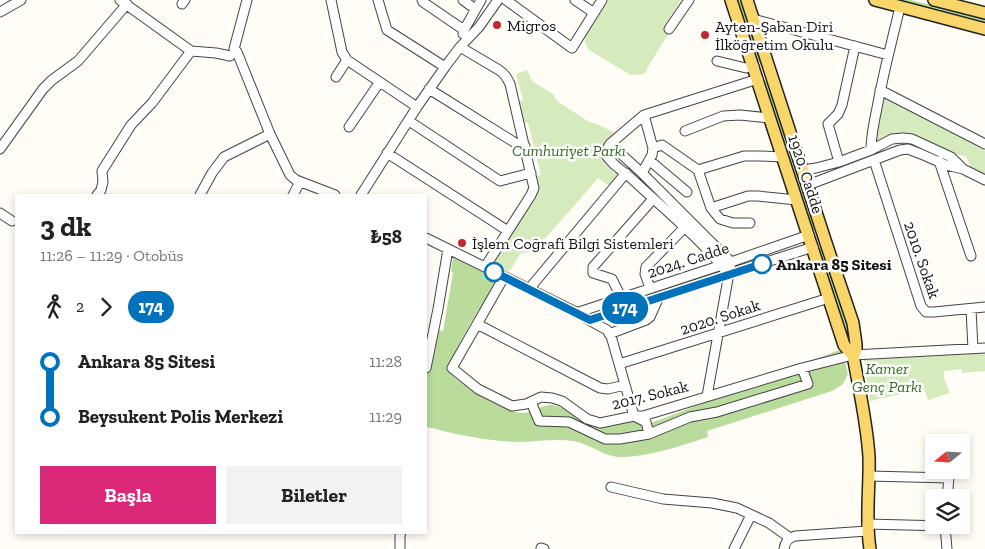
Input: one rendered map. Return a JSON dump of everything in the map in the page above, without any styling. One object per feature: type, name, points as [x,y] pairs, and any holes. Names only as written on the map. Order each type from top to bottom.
[{"type":"main road","name":"1920. Cadde","points":[[731,0],[844,345],[854,355]]},
{"type":"main road","points":[[875,0],[985,29]]},
{"type":"main road","points":[[934,0],[985,13]]},
{"type":"main road","name":"1920. Cadde","points":[[748,2],[853,323],[856,344],[854,355],[868,444],[867,528],[870,549]]},
{"type":"main road","points":[[754,66],[767,62]]},
{"type":"main road","points":[[758,79],[771,74]]},
{"type":"main road","points":[[809,234],[822,230]]},
{"type":"main road","points":[[813,247],[826,243]]},
{"type":"street","points":[[0,12],[21,0]]},
{"type":"street","points":[[232,53],[247,0]]},
{"type":"street","points":[[331,0],[342,52],[347,60],[417,107]]},
{"type":"street","points":[[378,0],[387,30],[445,66]]},
{"type":"street","points":[[422,0],[464,30]]},
{"type":"street","points":[[463,0],[475,9]]},
{"type":"street","points":[[460,46],[464,30],[481,0]]},
{"type":"street","points":[[362,194],[445,66],[460,46],[479,27],[498,0]]},
{"type":"street","points":[[506,0],[572,48],[602,0]]},
{"type":"street","points":[[575,0],[594,13]]},
{"type":"street","points":[[669,29],[689,0]]},
{"type":"street","points":[[0,149],[43,89],[78,61],[123,2],[191,51],[232,53],[243,66],[270,134],[290,175],[300,182],[332,194]]},
{"type":"street","points":[[871,150],[880,90],[900,7]]},
{"type":"street","points":[[753,19],[888,55]]},
{"type":"street","points":[[460,46],[505,75],[510,84],[533,184],[533,191],[485,267]]},
{"type":"street","points":[[839,162],[828,124],[838,114],[842,105],[855,46]]},
{"type":"street","points":[[98,194],[103,182],[102,171],[131,125],[152,103],[191,51]]},
{"type":"street","points":[[336,77],[347,60]]},
{"type":"street","points":[[718,61],[746,68],[754,66]]},
{"type":"street","points":[[729,275],[685,227],[607,158],[605,153],[610,144],[644,115],[758,79]]},
{"type":"street","points":[[349,127],[379,83]]},
{"type":"street","points":[[429,90],[517,144],[525,146]]},
{"type":"street","points":[[880,90],[985,144]]},
{"type":"street","points":[[642,173],[652,155],[653,148],[644,115]]},
{"type":"street","points":[[685,131],[723,116],[740,115],[770,118]]},
{"type":"street","points":[[409,121],[500,181],[531,172]]},
{"type":"street","points":[[201,194],[224,157],[270,134]]},
{"type":"street","points":[[803,170],[839,162],[871,150],[892,139],[903,138],[912,139],[951,157],[963,169]]},
{"type":"street","points":[[610,144],[642,173],[731,262],[706,396]]},
{"type":"street","points":[[653,148],[662,146],[698,170],[711,208],[720,219],[733,223],[750,223]]},
{"type":"street","points":[[808,185],[900,150],[908,149],[946,165],[963,169],[985,180]]},
{"type":"street","points":[[387,153],[508,231]]},
{"type":"street","points":[[698,170],[744,156],[783,157]]},
{"type":"street","points":[[649,160],[687,192]]},
{"type":"street","name":"2010. Sokak","points":[[874,160],[921,306],[926,312],[985,307]]},
{"type":"street","points":[[939,161],[970,256]]},
{"type":"street","points":[[529,290],[626,173]]},
{"type":"street","points":[[294,194],[300,182]]},
{"type":"street","points":[[711,208],[748,196],[798,200]]},
{"type":"street","points":[[621,297],[612,279],[593,273],[593,267],[653,199]]},
{"type":"street","points":[[0,213],[12,222]]},
{"type":"street","points":[[650,288],[644,274],[646,267],[685,227]]},
{"type":"street","name":"2024. Cadde","points":[[576,313],[809,234]]},
{"type":"street","points":[[427,238],[607,330],[613,341],[634,416],[646,422],[649,434]]},
{"type":"street","name":"2024. Cadde","points":[[587,319],[592,319],[813,247]]},
{"type":"street","points":[[427,363],[448,249]]},
{"type":"street","name":"2017. Sokak","points":[[504,277],[452,368],[478,389],[512,406],[526,404],[541,397],[552,398],[562,401],[587,419],[600,423],[643,416],[802,368],[854,355],[985,348]]},
{"type":"street","points":[[609,334],[646,320],[650,317],[659,297]]},
{"type":"street","name":"2020. Sokak","points":[[619,364],[829,298]]},
{"type":"street","points":[[599,326],[604,315],[601,304]]},
{"type":"street","points":[[971,309],[973,349]]},
{"type":"street","points":[[477,324],[600,388],[608,389],[625,385]]},
{"type":"street","points":[[531,402],[539,421],[569,422],[604,439],[620,439],[649,434],[690,418],[717,412],[808,384],[802,368]]},
{"type":"street","points":[[869,476],[949,478],[948,489]]},
{"type":"street","points":[[611,487],[663,499],[712,503],[737,508],[769,523],[790,538]]},
{"type":"street","points":[[734,549],[751,515]]},
{"type":"street","points":[[784,549],[784,545],[790,538],[801,535],[867,528],[925,526]]},
{"type":"street","points":[[400,534],[400,549]]},
{"type":"street","points":[[946,534],[947,549]]},
{"type":"green space","points":[[609,0],[681,0],[664,27],[670,32],[644,74],[631,75],[589,50],[585,43],[584,36]]},
{"type":"green space","points":[[735,0],[742,0],[763,61],[756,63]]},
{"type":"green space","points":[[896,0],[911,0],[985,19],[985,23]]},
{"type":"green space","name":"Cumhuriyet Parkı","points":[[527,70],[532,81],[553,94],[557,101],[589,122],[617,134],[603,157],[605,164],[614,173],[620,173],[616,191],[598,178],[533,252],[521,253],[509,272],[492,263],[536,194],[534,177],[541,175],[528,123],[522,123],[517,102],[523,100],[516,74]]},
{"type":"green space","points":[[768,79],[817,229],[812,230],[763,82]]},
{"type":"green space","points":[[884,97],[985,151],[985,175],[971,168],[966,156],[959,155],[911,134],[903,133],[875,141]]},
{"type":"green space","points":[[823,247],[849,320],[854,347],[849,345],[818,250]]},
{"type":"green space","points":[[457,256],[498,279],[483,308],[479,309],[461,341],[452,359],[449,372],[484,398],[517,412],[524,413],[554,405],[600,426],[609,427],[635,420],[651,423],[738,390],[815,369],[816,359],[842,349],[848,374],[843,384],[832,391],[707,431],[708,437],[645,455],[616,457],[573,441],[501,441],[427,427],[427,373],[438,330],[443,331],[453,273],[451,271],[453,258]]},
{"type":"green space","name":"Kamer Genç Parkı","points":[[985,350],[985,371],[962,373],[962,369],[944,371],[944,379],[950,393],[928,400],[924,389],[870,401],[864,360],[867,358]]},
{"type":"bus line","name":"174","points":[[494,272],[590,320],[762,264]]},
{"type":"place","name":"Migros","points":[[497,25]]},
{"type":"place","name":"Ayten-Şaban Diri İlköğretim Okulu","points":[[705,35]]},
{"type":"place","name":"İşlem Coğrafi Bilgi Sistemleri","points":[[462,243]]},
{"type":"place","name":"Ankara 85 Sitesi","points":[[762,264]]}]
